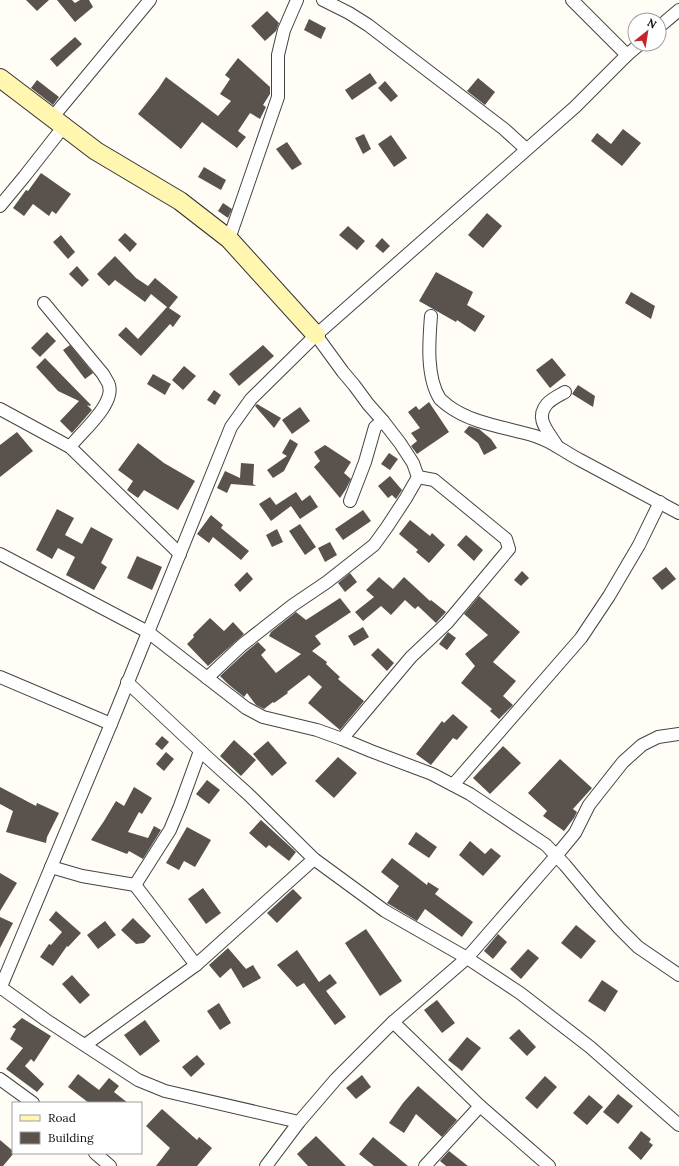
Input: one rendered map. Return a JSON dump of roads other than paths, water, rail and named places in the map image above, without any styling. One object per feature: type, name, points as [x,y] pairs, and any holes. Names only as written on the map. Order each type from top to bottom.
[{"type":"street","points":[[0,206],[24,177],[58,122],[150,0]]},
{"type":"street","points":[[229,239],[278,97],[278,55],[284,30],[297,0]]},
{"type":"street","points":[[323,0],[349,13],[368,25],[504,129],[526,149]]},
{"type":"street","points":[[572,0],[627,55]]},
{"type":"street","points":[[667,20],[679,10]]},
{"type":"street","points":[[299,1122],[165,1090],[138,1080],[0,988],[52,867],[232,427],[251,399],[316,335],[575,107],[631,52]]},
{"type":"street","points":[[0,78],[96,151],[180,201],[229,239],[316,335],[368,404],[383,420],[412,463],[418,477]]},
{"type":"street","points":[[44,303],[103,374],[110,387],[103,409],[70,447]]},
{"type":"street","points":[[431,316],[429,351],[434,385],[441,400],[453,409],[468,417],[498,427],[536,436],[679,513]]},
{"type":"street","points":[[557,446],[541,420],[541,414],[547,403],[565,392]]},
{"type":"street","points":[[0,409],[70,447],[180,554]]},
{"type":"street","points":[[350,501],[365,462],[376,427],[383,420]]},
{"type":"street","points":[[207,678],[242,645],[374,545],[406,498],[418,477]]},
{"type":"street","points":[[342,739],[411,657],[448,623],[510,550],[506,539],[434,480],[418,477]]},
{"type":"street","points":[[453,785],[581,638],[609,596],[639,545],[660,502]]},
{"type":"street","points":[[0,554],[148,632],[246,708],[263,717],[317,730],[342,739],[432,774],[470,794],[546,845],[618,928],[633,942],[679,975]]},
{"type":"street","points":[[0,677],[111,724]]},
{"type":"street","points":[[127,682],[248,794],[314,859],[385,911],[467,958],[520,993],[590,1047],[679,1125]]},
{"type":"street","points":[[266,1166],[299,1122],[336,1079],[393,1022],[467,958],[575,833],[589,805],[623,762],[642,745],[658,737],[679,734]]},
{"type":"street","points":[[134,885],[170,830],[200,751]]},
{"type":"street","points":[[85,1045],[196,965],[314,859]]},
{"type":"street","points":[[52,867],[82,876],[134,885],[196,965]]},
{"type":"street","points":[[393,1022],[480,1106],[549,1166]]},
{"type":"street","points":[[0,1079],[32,1102]]},
{"type":"street","points":[[425,1166],[480,1106]]},
{"type":"street","points":[[96,1154],[110,1166]]}]
